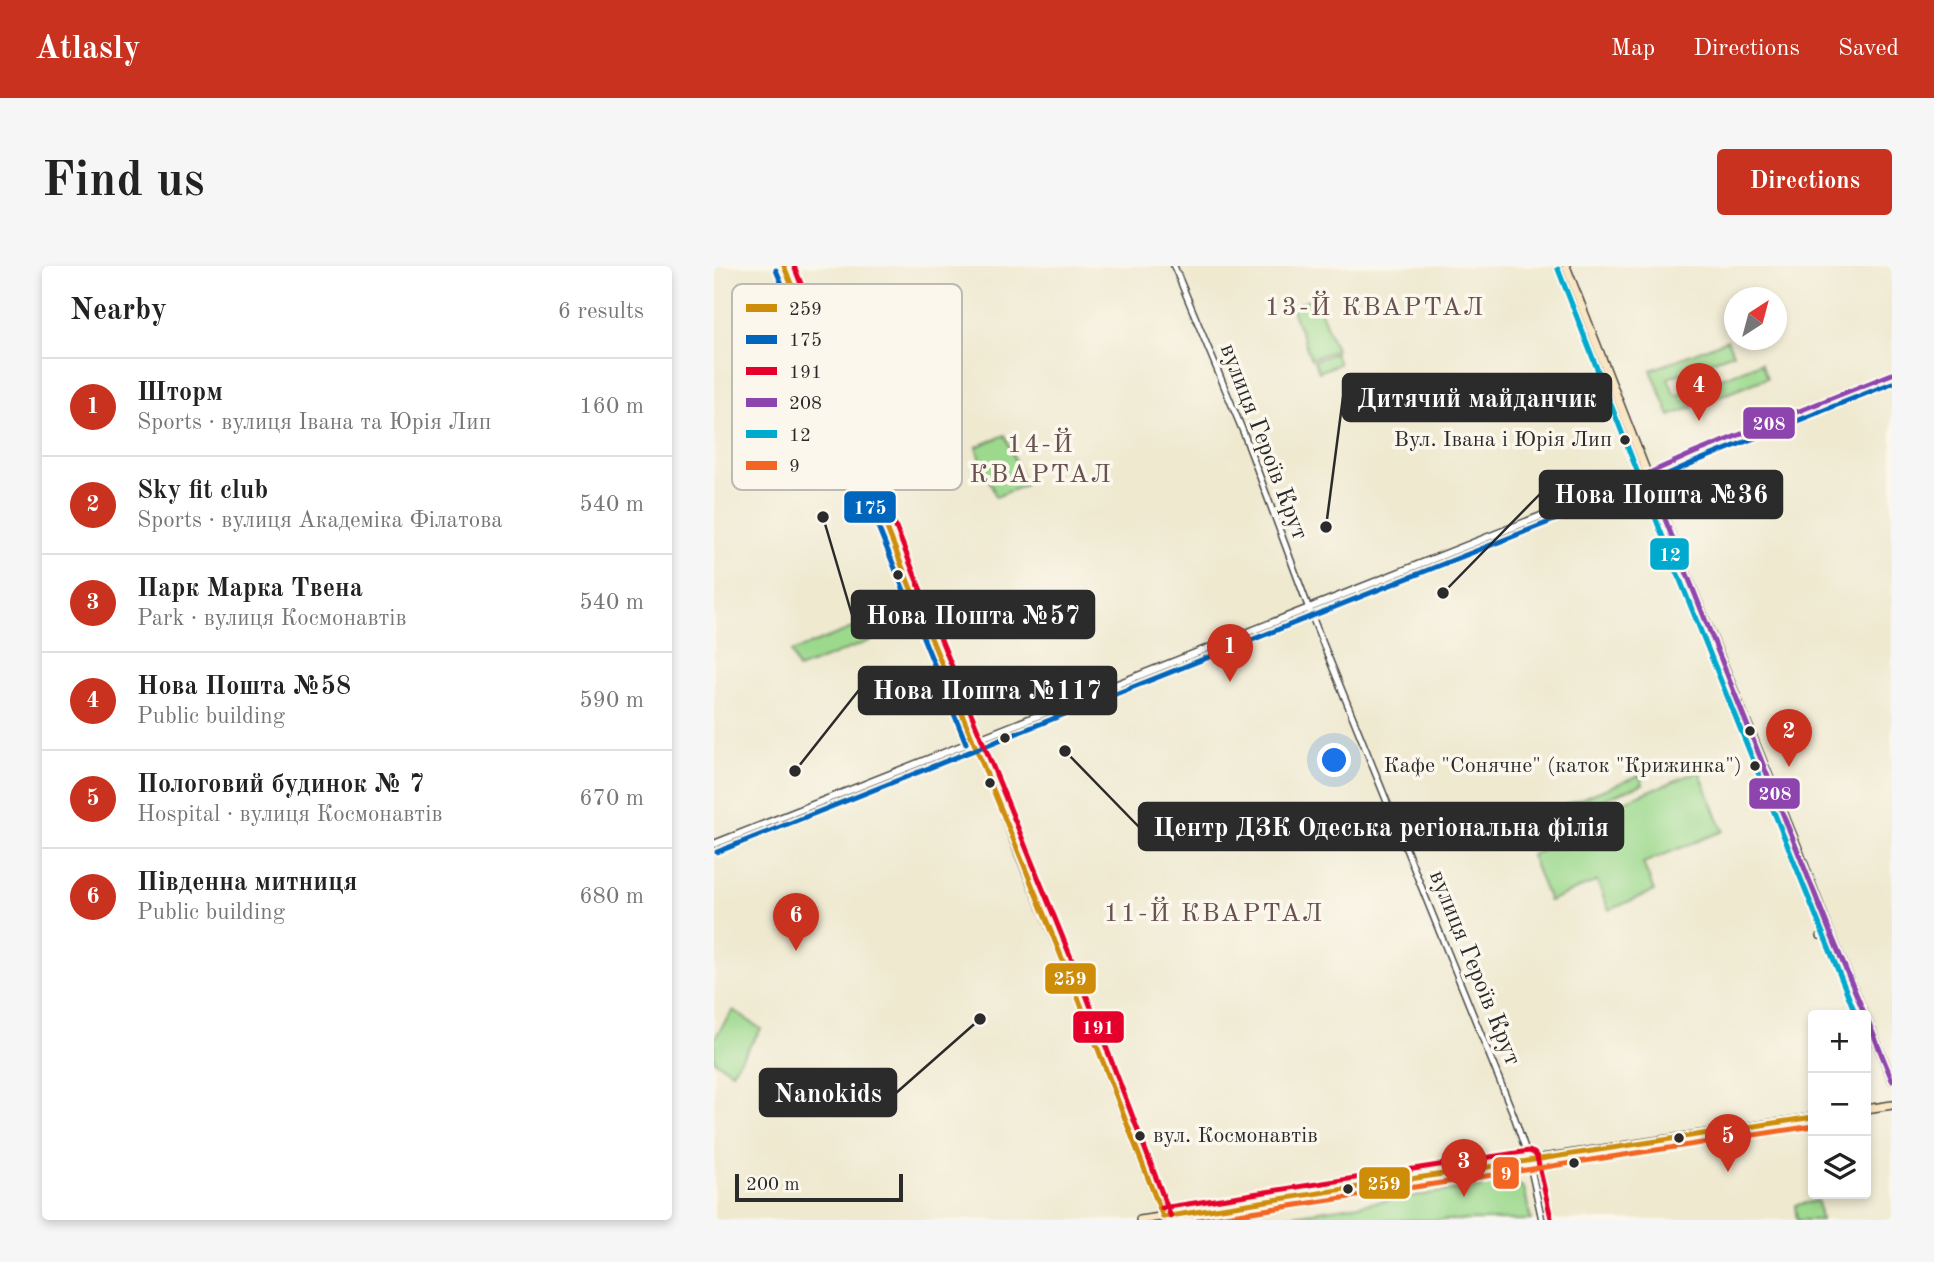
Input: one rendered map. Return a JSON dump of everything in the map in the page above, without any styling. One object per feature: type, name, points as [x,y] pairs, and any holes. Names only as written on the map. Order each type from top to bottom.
[{"type":"main road","points":[[1566,266],[1829,932],[1863,1010]]},
{"type":"main road","points":[[1871,1028],[1892,1080]]},
{"type":"main road","points":[[1871,1108],[1892,1105]]},
{"type":"main road","points":[[1140,1220],[1163,1219],[1808,1118]]},
{"type":"street","points":[[784,266],[791,284]]},
{"type":"street","name":"вулиця Героїв Крут","points":[[1174,266],[1244,434],[1309,609],[1490,1055],[1530,1160],[1542,1220]]},
{"type":"street","points":[[714,844],[1309,609],[1892,374]]},
{"type":"street","points":[[872,490],[1075,990],[1163,1219]]},
{"type":"street","points":[[1820,936],[1829,932]]},
{"type":"green space","points":[[1315,297],[1336,350],[1311,359],[1291,307]]},
{"type":"green space","points":[[1724,341],[1724,350],[1732,350],[1733,353],[1668,378],[1675,396],[1761,363],[1767,378],[1670,416],[1651,370]]},
{"type":"green space","points":[[1335,353],[1339,364],[1319,372],[1314,361]]},
{"type":"green space","points":[[1005,435],[1025,485],[996,497],[976,447]]},
{"type":"green space","points":[[870,621],[877,638],[798,669],[791,652]]},
{"type":"green space","points":[[1699,771],[1723,831],[1643,863],[1654,891],[1609,910],[1597,881],[1549,901],[1531,855],[1625,818],[1619,803]]},
{"type":"green space","points":[[1640,775],[1643,784],[1568,813],[1565,805]]},
{"type":"green space","points":[[733,1010],[761,1029],[732,1072],[714,1060],[714,1039]]},
{"type":"green space","points":[[1513,1181],[1524,1188],[1531,1220],[1261,1220]]},
{"type":"green space","points":[[1818,1201],[1821,1220],[1797,1220],[1795,1205]]},
{"type":"transit line","name":"259","points":[[784,266],[791,284]]},
{"type":"transit line","name":"191","points":[[794,266],[801,284]]},
{"type":"transit line","name":"12","points":[[1558,269],[1854,1010]]},
{"type":"transit line","name":"175","points":[[776,270],[782,284]]},
{"type":"transit line","name":"208","points":[[1647,474],[1892,374]]},
{"type":"transit line","name":"175","points":[[717,852],[1650,482],[1892,383]]},
{"type":"transit line","name":"208","points":[[1647,474],[1863,1010]]},
{"type":"transit line","name":"175","points":[[863,490],[966,743]]},
{"type":"transit line","name":"259","points":[[872,490],[1079,1000],[1163,1217]]},
{"type":"transit line","name":"191","points":[[881,490],[1087,997],[1171,1217]]},
{"type":"transit line","name":"208","points":[[1871,1028],[1892,1080]]},
{"type":"transit line","name":"259","points":[[1163,1217],[1808,1118]]},
{"type":"transit line","name":"9","points":[[1199,1220],[1808,1127]]},
{"type":"transit line","name":"191","points":[[1162,1208],[1529,1151],[1537,1157],[1551,1218]]},
{"type":"place","name":"Нова Пошта №58","points":[[1699,421]]},
{"type":"place","name":"Вул. Івана і Юрія Лип","points":[[1625,440]]},
{"type":"place","name":"Нова Пошта №57","points":[[823,517]]},
{"type":"place","name":"Дитячий майданчик","points":[[1326,527]]},
{"type":"place","name":"Нова Пошта №36","points":[[1443,593]]},
{"type":"place","name":"Шторм","points":[[1230,682]]},
{"type":"place","name":"Центр ДЗК Одеська регіональна філія","points":[[1065,751]]},
{"type":"place","name":"Кафе \"Сонячне\" (каток \"Крижинка\")","points":[[1755,766]]},
{"type":"place","name":"Sky fit club","points":[[1789,767]]},
{"type":"place","name":"Нова Пошта №117","points":[[795,771]]},
{"type":"place","name":"Південна митниця","points":[[796,951]]},
{"type":"place","name":"Nanokids","points":[[980,1019]]},
{"type":"place","name":"вул. Космонавтiв","points":[[1140,1136]]},
{"type":"place","name":"Пологовий будинок № 7","points":[[1728,1172]]},
{"type":"place","name":"Парк Марка Твена","points":[[1464,1197]]},
{"type":"district","name":"13-Й КВАРТАЛ","points":[[1375,308]]},
{"type":"district","name":"14-Й КВАРТАЛ","points":[[1041,460]]},
{"type":"district","name":"11-Й КВАРТАЛ","points":[[1214,914]]}]
